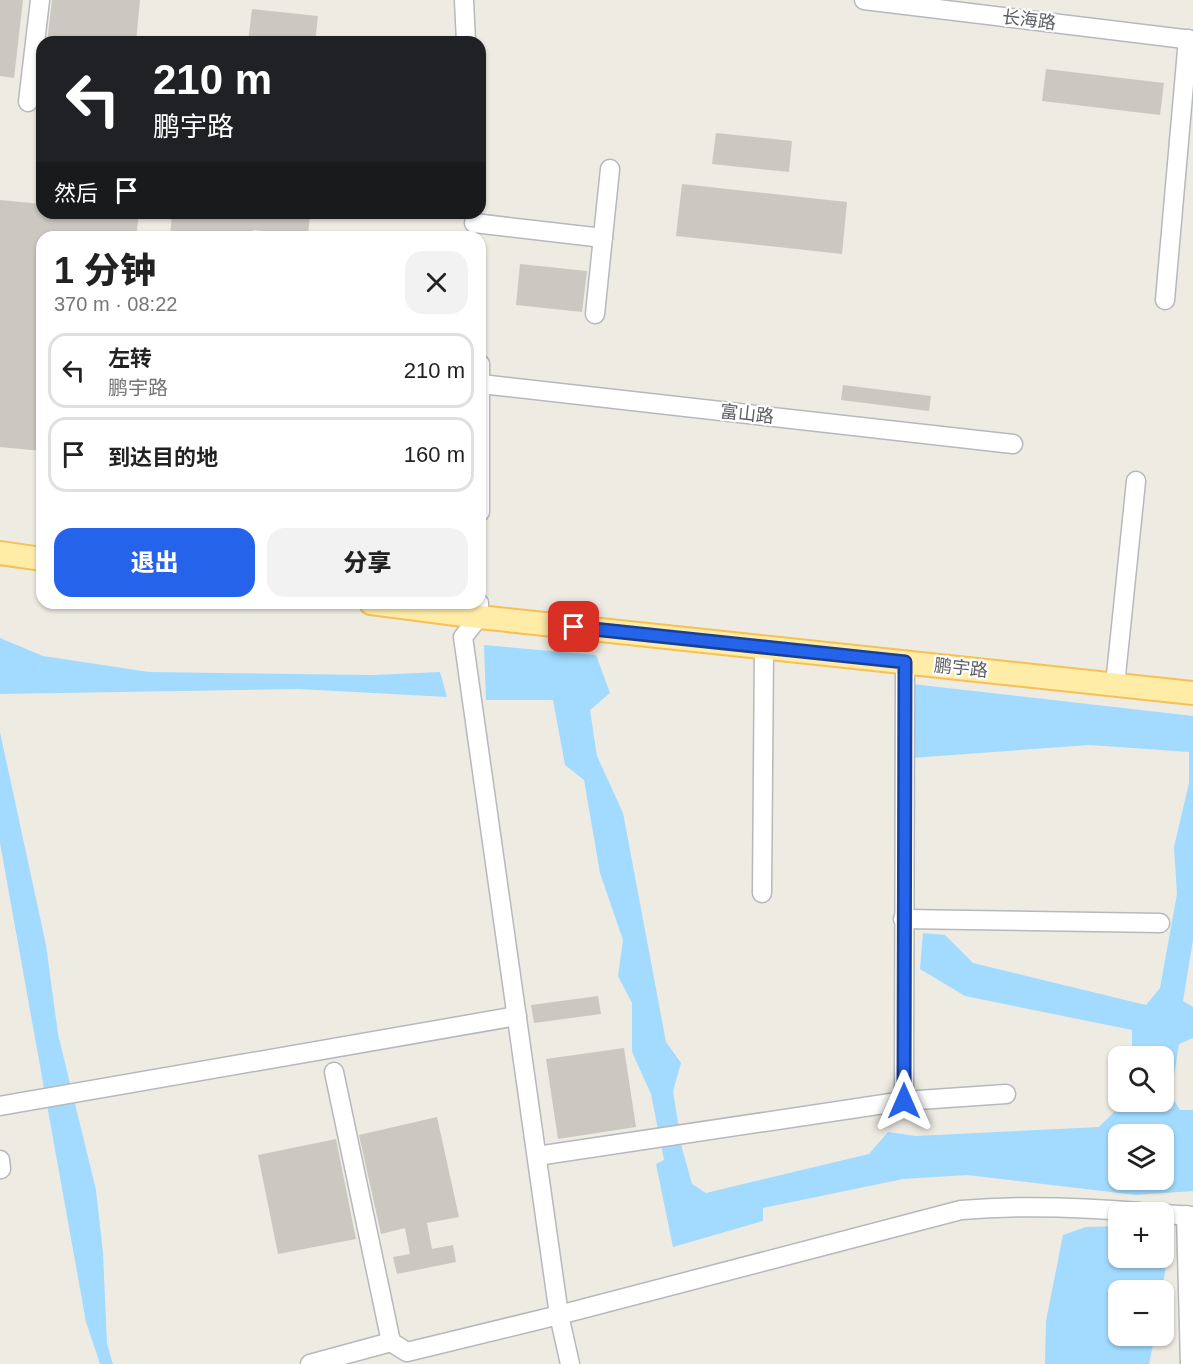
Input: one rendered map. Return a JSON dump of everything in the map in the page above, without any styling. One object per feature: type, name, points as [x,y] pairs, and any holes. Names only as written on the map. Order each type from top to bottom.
[{"type":"main road","points":[[0,553],[36,558]]},
{"type":"main road","name":"鹏宇路","points":[[464,609],[765,647],[1193,693]]},
{"type":"street","points":[[28,102],[40,0]]},
{"type":"street","points":[[464,0],[466,36]]},
{"type":"street","name":"长海路","points":[[864,0],[1190,40]]},
{"type":"street","points":[[1165,300],[1190,40]]},
{"type":"street","points":[[595,314],[610,169]]},
{"type":"street","points":[[474,224],[603,238]]},
{"type":"street","name":"富山路","points":[[486,385],[1013,444]]},
{"type":"street","points":[[1115,684],[1136,481]]},
{"type":"street","points":[[479,610],[463,637],[559,1315],[570,1364]]},
{"type":"street","points":[[762,893],[765,647]]},
{"type":"street","points":[[904,1101],[905,662]]},
{"type":"street","points":[[903,919],[1160,923]]},
{"type":"street","points":[[0,1106],[517,1016]]},
{"type":"street","points":[[334,1072],[391,1342],[406,1353],[961,1210],[1009,1206],[1108,1210]]},
{"type":"street","points":[[537,1156],[904,1101],[1006,1094]]},
{"type":"street","points":[[1174,1215],[1189,1216],[1190,1364]]},
{"type":"street","points":[[310,1364],[391,1342]]},
{"type":"water","points":[[0,638],[43,656],[149,672],[373,675],[440,672],[447,697],[298,689],[0,694]]},
{"type":"water","points":[[484,645],[596,655],[610,693],[590,710],[597,756],[623,813],[666,1042],[681,1063],[673,1091],[682,1148],[692,1184],[706,1193],[869,1154],[888,1132],[916,1136],[1099,1127],[1114,1112],[1174,1112],[1174,1100],[1180,1110],[1193,1110],[1193,1191],[1136,1195],[967,1175],[903,1179],[763,1208],[763,1221],[673,1247],[656,1164],[664,1160],[651,1094],[632,1052],[632,1003],[618,976],[623,940],[600,873],[584,780],[565,765],[553,700],[486,700]]},
{"type":"water","points":[[912,684],[1193,716],[1193,940],[1183,1001],[1193,1007],[1193,1038],[1179,1044],[1174,1076],[1174,1046],[1132,1046],[1132,1030],[965,996],[920,969],[923,933],[945,935],[973,963],[1146,1005],[1160,988],[1177,894],[1174,847],[1189,783],[1189,752],[1090,745],[911,758]]},
{"type":"water","points":[[0,732],[46,945],[58,1034],[96,1190],[103,1253],[107,1344],[113,1364],[100,1364],[86,1322],[0,843]]},
{"type":"water","points":[[1108,1226],[1108,1268],[1166,1268],[1164,1280],[1108,1280],[1108,1346],[1153,1346],[1149,1364],[1045,1364],[1046,1321],[1063,1235],[1086,1227]]},
{"type":"building","points":[[0,0],[23,0],[14,78],[0,76]]},
{"type":"building","points":[[52,0],[140,0],[137,36],[48,36]]},
{"type":"building","points":[[252,9],[318,16],[316,36],[249,36]]},
{"type":"building","points":[[1046,69],[1164,83],[1160,115],[1042,101]]},
{"type":"building","points":[[716,133],[792,141],[789,172],[712,164]]},
{"type":"building","points":[[682,184],[847,202],[842,254],[676,236]]},
{"type":"building","points":[[0,200],[36,203],[36,219],[138,219],[137,231],[36,231],[36,450],[0,447]]},
{"type":"building","points":[[172,219],[309,219],[308,231],[170,231]]},
{"type":"building","points":[[520,264],[587,271],[582,312],[516,305]]},
{"type":"building","points":[[843,385],[931,396],[929,411],[841,400]]},
{"type":"building","points":[[598,996],[601,1014],[534,1023],[531,1005]]},
{"type":"building","points":[[624,1048],[636,1127],[558,1139],[546,1059]]},
{"type":"building","points":[[437,1117],[459,1217],[427,1223],[432,1249],[453,1245],[456,1262],[397,1274],[393,1257],[410,1254],[405,1228],[381,1234],[359,1135]]},
{"type":"building","points":[[336,1139],[356,1239],[278,1254],[258,1155]]},
{"type":"route","points":[[574,627],[905,662],[904,1101]]}]
